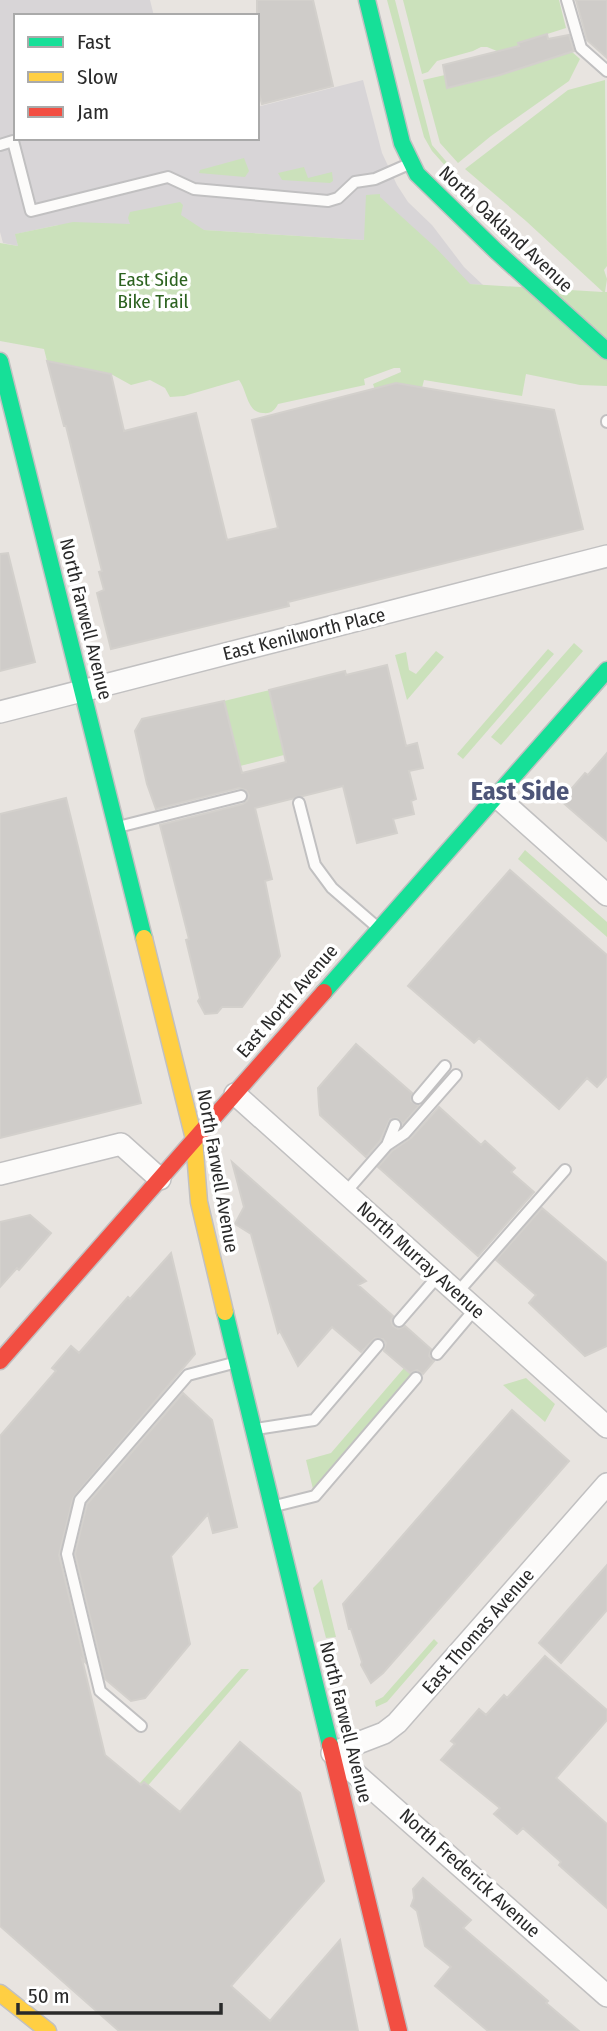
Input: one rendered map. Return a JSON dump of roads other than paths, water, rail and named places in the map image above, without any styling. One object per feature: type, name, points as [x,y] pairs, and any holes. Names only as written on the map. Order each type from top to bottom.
[{"type":"main road","name":"North Oakland Avenue","points":[[367,0],[402,143],[417,174],[607,351]]},
{"type":"main road","name":"North Farwell Avenue","points":[[0,361],[194,1139],[199,1202],[399,2031]]},
{"type":"main road","name":"East North Avenue","points":[[0,1361],[607,670]]},
{"type":"main road","points":[[0,1993],[48,2031]]},
{"type":"street","name":"East Kenilworth Place","points":[[0,712],[607,556]]},
{"type":"street","points":[[495,796],[607,895]]},
{"type":"street","name":"North Murray Avenue","points":[[235,1094],[607,1427]]},
{"type":"street","points":[[0,1174],[121,1144],[160,1179]]},
{"type":"street","name":"East Thomas Avenue","points":[[332,1753],[384,1733],[397,1723],[607,1484]]},
{"type":"street","name":"North Frederick Avenue","points":[[332,1753],[607,1996]]},
{"type":"lane","points":[[567,0],[581,48],[607,71]]},
{"type":"lane","points":[[0,145],[13,141],[31,211],[168,177],[194,189],[328,201],[338,198],[355,182],[375,178],[411,163]]},
{"type":"lane","points":[[116,827],[241,796]]},
{"type":"lane","points":[[299,803],[315,865],[332,888],[379,929]]},
{"type":"lane","points":[[418,1098],[445,1066]]},
{"type":"lane","points":[[345,1193],[387,1145],[405,1133],[456,1075]]},
{"type":"lane","points":[[387,1145],[395,1125]]},
{"type":"lane","points":[[457,1293],[565,1170]]},
{"type":"lane","points":[[399,1321],[438,1276]]},
{"type":"lane","points":[[436,1354],[475,1309]]},
{"type":"lane","points":[[254,1429],[314,1420],[378,1346]]},
{"type":"lane","points":[[141,1726],[100,1691],[67,1554],[80,1500],[188,1375],[237,1362]]},
{"type":"lane","points":[[272,1506],[314,1496],[416,1378]]},
{"type":"district","name":"East Side","points":[[520,791]]},
{"type":"park label","name":"East Side Bike Trail","points":[[153,290]]}]
